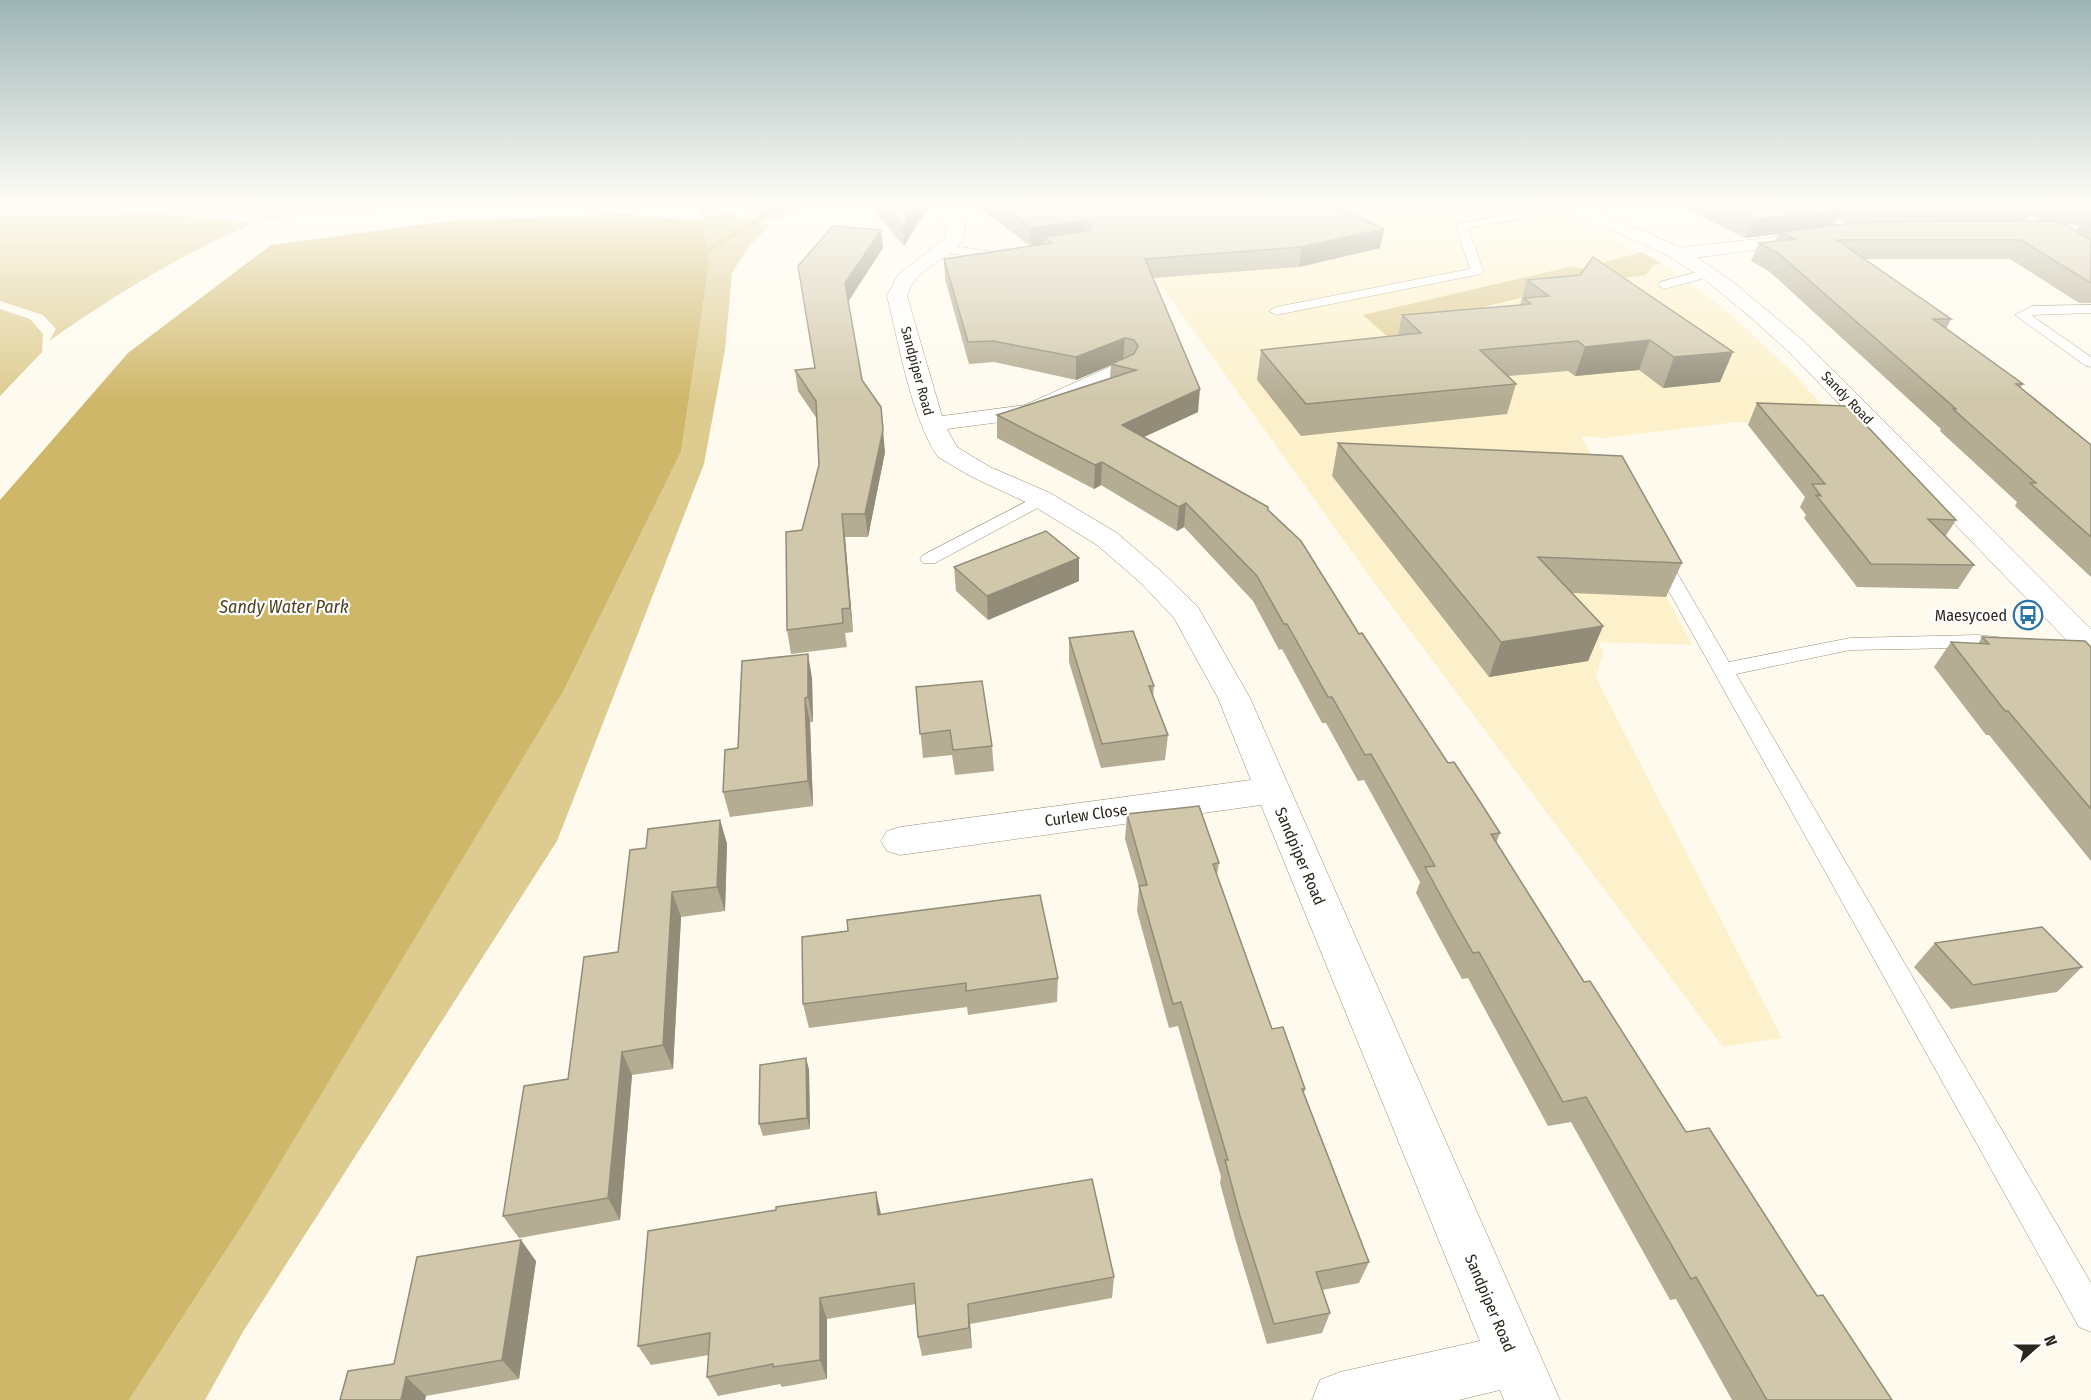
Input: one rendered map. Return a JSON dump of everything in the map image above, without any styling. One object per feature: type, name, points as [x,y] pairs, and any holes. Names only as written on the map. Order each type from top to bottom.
[{"type":"street","name":"Sandpiper Road","points":[[918,269],[905,279],[897,296],[932,424],[947,452],[981,472],[1041,499],[1107,539],[1152,578],[1187,614],[1234,698],[1523,1380]]},
{"type":"street","name":"Sandy Road","points":[[1702,269],[1757,310],[1798,348],[2091,648]]},
{"type":"street","name":"Sandpiper Road","points":[[932,424],[1030,412],[1124,369]]},
{"type":"street","name":"Curlew Close","points":[[900,841],[1272,790]]},
{"type":"street","points":[[1340,1400],[1523,1380]]},
{"type":"lane","points":[[1276,311],[1476,269]]},
{"type":"lane","points":[[1664,285],[1708,273]]},
{"type":"lane","points":[[2091,309],[2032,310],[2022,315],[2091,363]]},
{"type":"lane","points":[[929,559],[1041,499]]},
{"type":"lane","points":[[1647,537],[2091,1315]]},
{"type":"lane","points":[[1723,670],[1850,644],[1978,641],[2026,644]]},
{"type":"lane","points":[[2061,647],[2091,648]]},
{"type":"shaded area","points":[[0,269],[162,269],[49,341],[56,329],[43,315],[0,301]]},
{"type":"shaded area","points":[[708,269],[734,269],[732,273],[725,350],[704,464],[557,841],[244,1330],[205,1400],[129,1400],[249,1215],[563,692],[681,452]]},
{"type":"shaded area","points":[[1150,269],[1671,269],[1727,311],[1790,370],[1842,427],[1737,422],[1604,438],[1581,436],[1692,645],[1598,642],[1603,652],[1596,678],[1782,1038],[1723,1047],[1373,581]]},
{"type":"shaded area","points":[[1559,269],[1650,269],[1646,275],[1573,285],[1399,328],[1407,343],[1396,344],[1363,315]]},
{"type":"shaded area","points":[[0,309],[30,319],[43,334],[42,352],[0,396]]},
{"type":"water","name":"Sandy Water Park","points":[[239,269],[708,269],[681,452],[563,692],[249,1215],[129,1400],[0,1400],[0,500],[128,353]]},
{"type":"building","points":[[799,269],[854,269],[845,283],[862,380],[881,407],[883,430],[865,514],[842,514],[850,608],[842,609],[843,623],[787,630],[786,532],[802,530],[819,465],[816,401],[795,370],[815,368]]},
{"type":"building","points":[[947,269],[1149,269],[1200,389],[1122,425],[1268,507],[1268,510],[1301,541],[1359,634],[1362,633],[1448,763],[1454,762],[1477,797],[1500,833],[1491,834],[1584,982],[1590,981],[1686,1132],[1709,1128],[1817,1296],[1823,1295],[1892,1400],[1767,1400],[1696,1277],[1691,1279],[1586,1097],[1563,1102],[1479,952],[1473,953],[1448,909],[1425,867],[1435,866],[1371,754],[1365,755],[1257,576],[1186,503],[1179,507],[1102,462],[1095,465],[997,415],[1136,370],[1111,364],[1134,354],[1138,346],[1134,340],[1125,338],[1076,357],[993,341],[968,342]]},
{"type":"building","points":[[1584,269],[1611,269],[1733,352],[1674,357],[1650,340],[1585,347],[1578,341],[1480,350],[1516,384],[1306,404],[1261,350],[1421,333],[1402,315],[1531,304],[1524,298],[1549,296],[1527,280],[1580,275]]},
{"type":"building","points":[[1797,269],[1879,269],[1951,319],[1933,319],[2023,384],[2016,384],[2091,445],[2091,537],[2030,483],[2036,483],[1953,409],[1956,409]]},
{"type":"building","points":[[2069,269],[2091,269],[2091,283]]},
{"type":"building","points":[[1757,403],[1848,406],[1956,520],[1928,519],[1974,565],[1871,564],[1816,495],[1821,496],[1812,484],[1825,484]]},
{"type":"building","points":[[1338,443],[1622,456],[1682,563],[1538,557],[1603,626],[1501,642]]},
{"type":"building","points":[[1046,531],[1079,558],[987,596],[954,567]]},
{"type":"building","points":[[1133,631],[1154,686],[1149,686],[1168,735],[1102,744],[1069,638]]},
{"type":"building","points":[[1982,637],[2085,641],[2091,647],[2091,809],[2008,711],[2005,711],[1951,642],[1989,644]]},
{"type":"building","points":[[808,654],[808,697],[805,698],[808,781],[723,792],[725,750],[738,748],[742,661]]},
{"type":"building","points":[[982,681],[992,746],[953,750],[950,730],[920,734],[916,687]]},
{"type":"building","points":[[1199,806],[1219,863],[1213,864],[1272,1029],[1283,1027],[1305,1089],[1302,1089],[1369,1262],[1316,1272],[1330,1313],[1274,1324],[1240,1216],[1225,1160],[1228,1160],[1181,1002],[1173,1004],[1139,886],[1147,885],[1127,814]]},
{"type":"building","points":[[720,820],[717,887],[672,892],[663,1045],[622,1052],[608,1198],[503,1216],[524,1086],[568,1079],[584,957],[618,952],[630,850],[646,848],[648,829]]},
{"type":"building","points":[[1040,895],[1058,978],[966,991],[966,983],[803,1004],[802,937],[848,931],[847,920]]},
{"type":"building","points":[[2042,927],[2082,967],[1973,985],[1935,943]]},
{"type":"building","points":[[806,1058],[807,1118],[759,1124],[760,1065]]},
{"type":"building","points":[[1092,1179],[1114,1277],[968,1304],[969,1328],[918,1337],[914,1283],[820,1298],[820,1360],[773,1367],[773,1364],[707,1377],[710,1333],[638,1346],[648,1231],[776,1210],[776,1207],[876,1192],[878,1215]]},
{"type":"building","points":[[521,1240],[502,1360],[406,1377],[401,1400],[340,1400],[348,1371],[394,1364],[417,1257]]},
{"type":"place","name":"Maesycoed","points":[[2028,615]]}]
